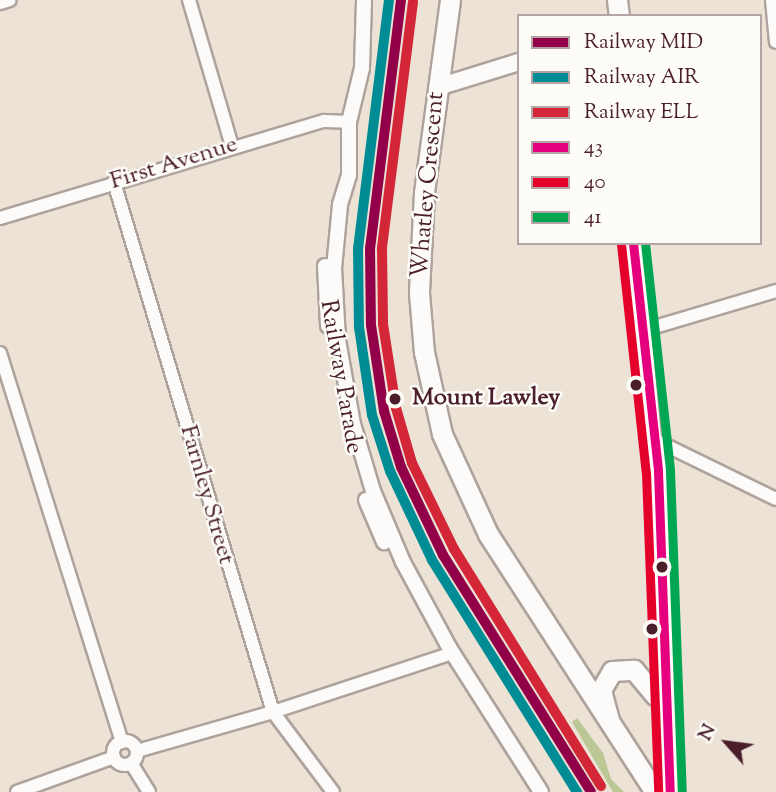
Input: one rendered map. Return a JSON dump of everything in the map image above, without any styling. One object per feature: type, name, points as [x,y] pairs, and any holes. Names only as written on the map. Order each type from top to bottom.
[{"type":"main road","name":"Whatley Crescent","points":[[450,0],[420,246],[424,352],[442,434],[463,487],[506,564],[507,575],[641,792]]},
{"type":"main road","points":[[438,87],[517,63]]},
{"type":"main road","points":[[633,245],[651,438],[657,792]]},
{"type":"main road","points":[[651,438],[659,471],[670,792]]},
{"type":"main road","name":"Whatley Crescent","points":[[506,564],[515,570],[608,720],[657,792]]},
{"type":"main road","points":[[608,720],[601,690],[612,671],[634,670],[655,695]]},
{"type":"street","points":[[0,3],[10,0]]},
{"type":"street","points":[[189,0],[232,146]]},
{"type":"street","name":"Railway Parade","points":[[355,0],[354,63],[345,121],[349,174],[340,205],[334,268],[346,387],[373,491],[403,562],[451,651],[541,792]]},
{"type":"street","name":"Railway Parade","points":[[345,121],[362,68],[364,0]]},
{"type":"street","points":[[772,0],[776,42]]},
{"type":"street","name":"First Avenue","points":[[0,218],[232,146],[324,121],[345,121]]},
{"type":"street","name":"Farnley Street","points":[[114,182],[273,712],[333,792]]},
{"type":"street","points":[[641,331],[776,291]]},
{"type":"street","points":[[0,353],[122,742],[114,757],[17,792]]},
{"type":"street","points":[[651,438],[776,499]]},
{"type":"street","points":[[131,763],[137,751],[273,712],[451,651]]},
{"type":"street","points":[[122,742],[129,742],[137,751]]},
{"type":"street","points":[[114,757],[121,764],[131,763]]},
{"type":"street","points":[[131,763],[149,792]]},
{"type":"green space","points":[[577,718],[603,753],[611,779],[624,792],[613,792],[572,722]]},
{"type":"rail line","name":"AIR","points":[[389,0],[358,248],[359,327],[372,415],[390,471],[432,560],[577,792]]},
{"type":"rail line","name":"MID","points":[[401,0],[370,248],[371,325],[384,411],[401,467],[443,555],[591,792]]},
{"type":"rail line","name":"ELL","points":[[413,2],[382,249],[383,324],[396,408],[412,463],[454,549],[601,786]]},
{"type":"transit line","name":"40","points":[[621,245],[646,473],[658,792]]},
{"type":"transit line","name":"43","points":[[633,245],[658,471],[670,792]]},
{"type":"transit line","name":"41","points":[[645,245],[670,471],[682,792]]},
{"type":"place","name":"Mount Lawley","points":[[395,399]]}]
